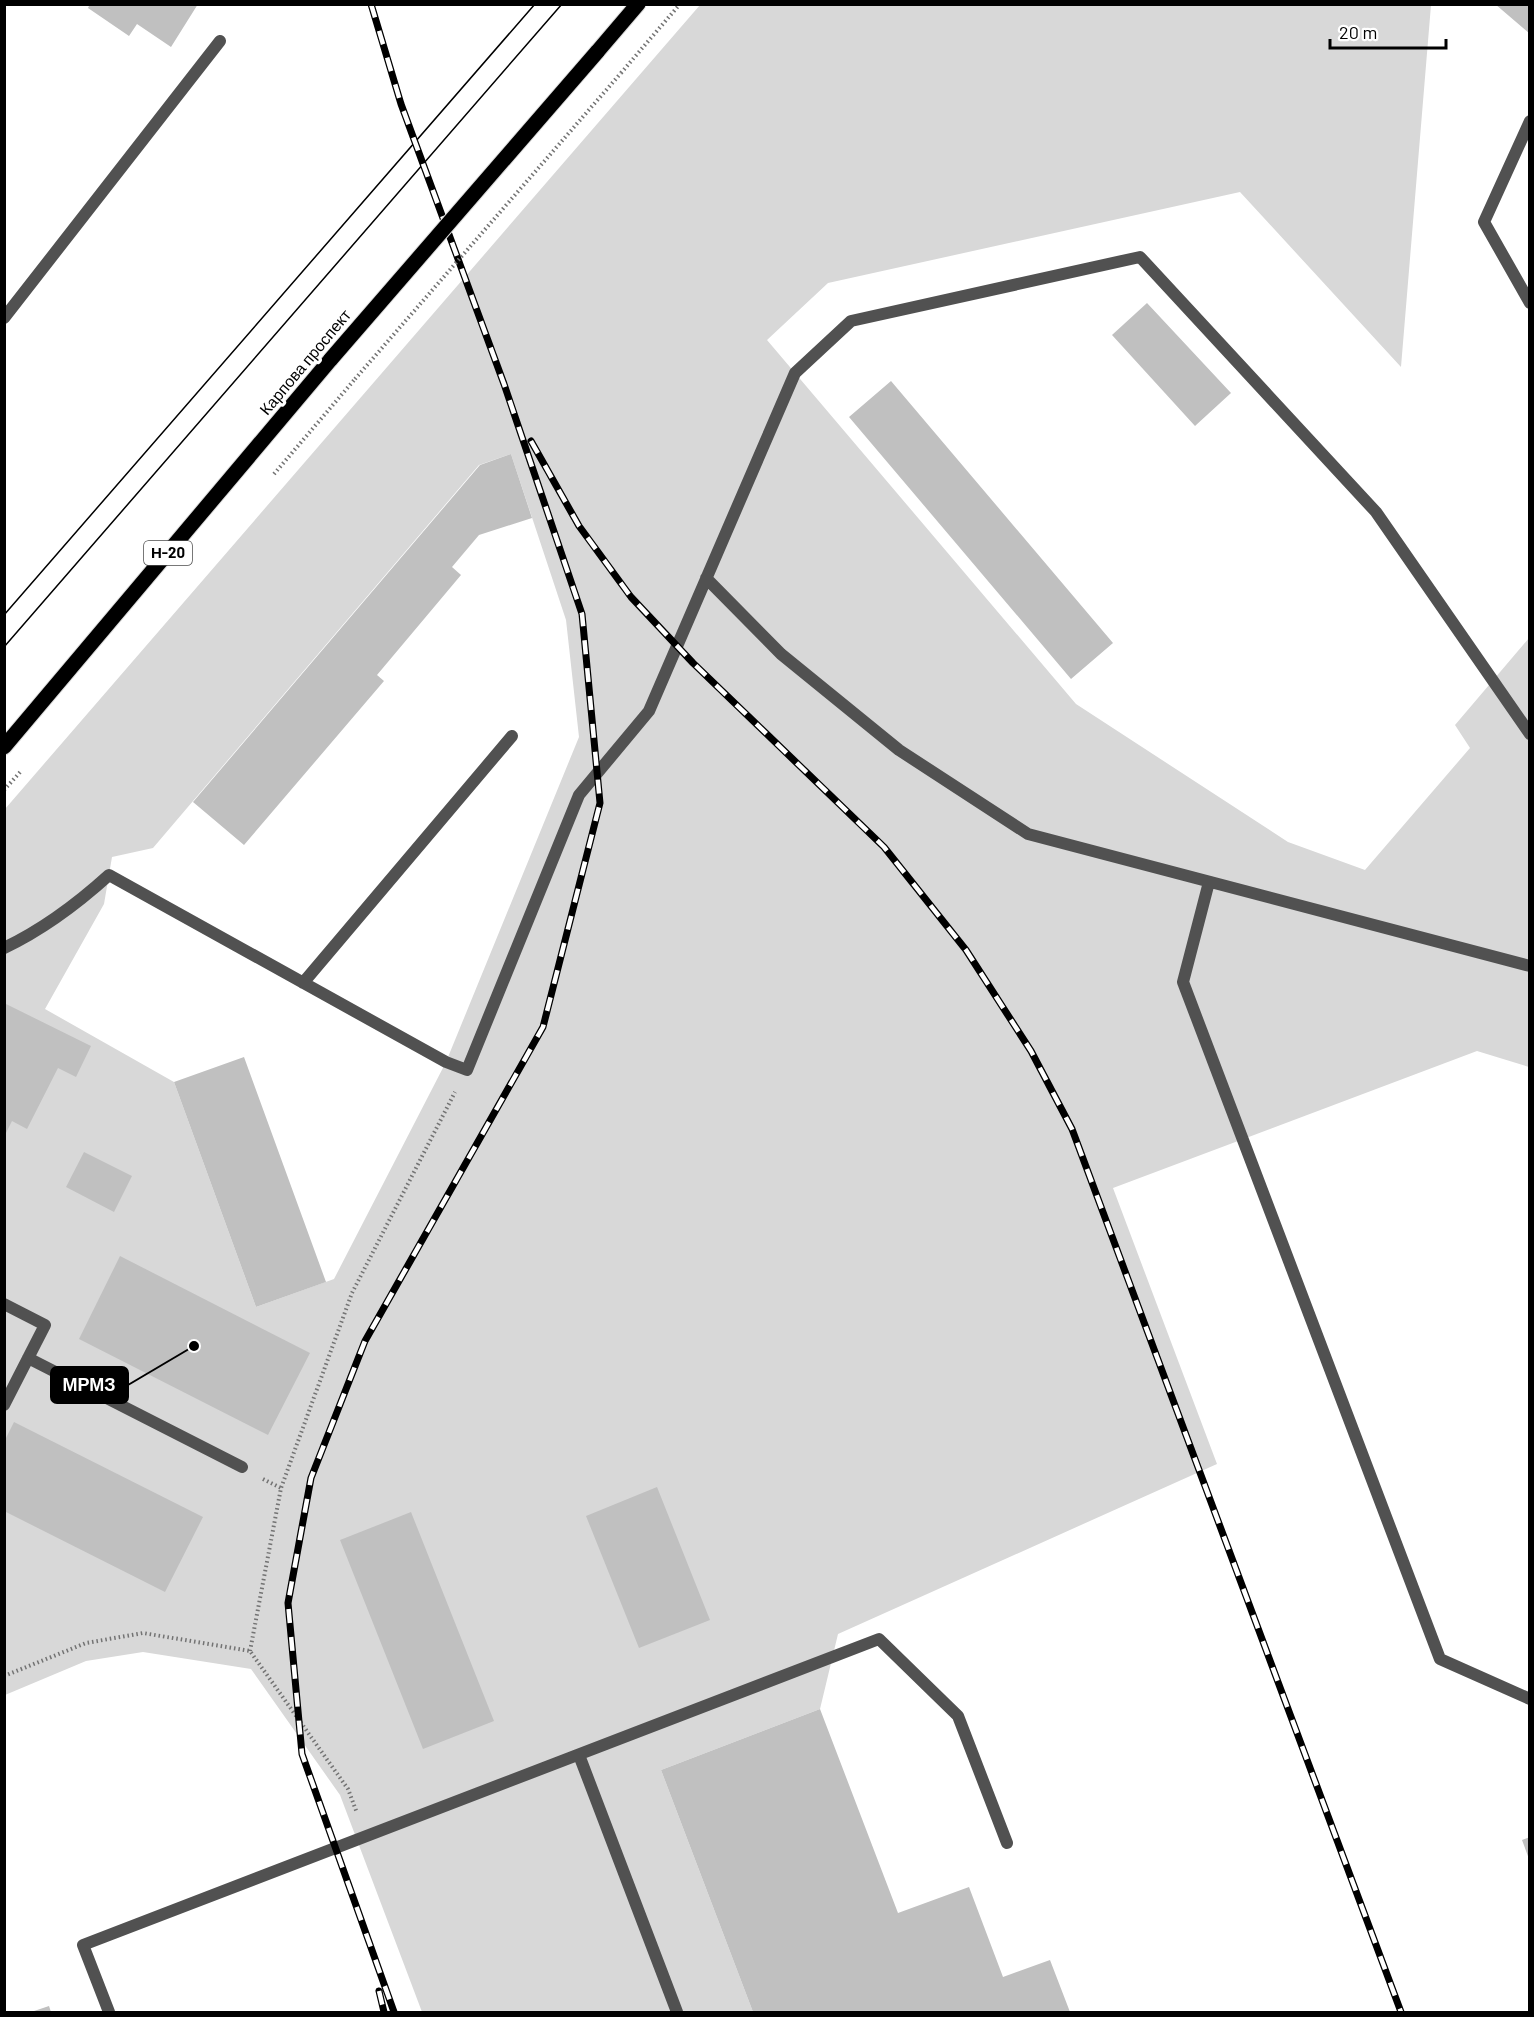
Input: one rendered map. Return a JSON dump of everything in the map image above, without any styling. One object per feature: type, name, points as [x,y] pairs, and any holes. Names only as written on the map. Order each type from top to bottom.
[{"type":"main road","name":"Карпова проспект","points":[[4,747],[331,359],[638,4]]},
{"type":"lane","points":[[4,318],[220,41]]},
{"type":"lane","points":[[1530,121],[1484,222],[1530,303]]},
{"type":"lane","points":[[4,948],[60,916],[109,875],[446,1062],[467,1070],[579,795],[649,711],[795,373],[851,321],[1140,257],[1376,512],[1530,734]]},
{"type":"lane","points":[[706,578],[781,654],[899,750],[1028,834],[1530,966]]},
{"type":"lane","points":[[303,983],[512,736]]},
{"type":"lane","points":[[1209,882],[1183,982],[1440,1659],[1530,1699]]},
{"type":"lane","points":[[4,1304],[45,1324],[4,1405]]},
{"type":"lane","points":[[28,1358],[243,1467]]},
{"type":"lane","points":[[109,2013],[83,1945],[879,1639],[958,1716],[1006,1843]]},
{"type":"lane","points":[[579,1755],[677,2013]]},
{"type":"path","points":[[355,379],[680,4]]},
{"type":"path","points":[[250,1651],[281,1488],[352,1293],[467,1070]]},
{"type":"path","points":[[4,1676],[86,1643],[143,1633],[250,1651],[348,1789],[366,1836]]},
{"type":"shaded area","points":[[700,5],[1431,5],[1401,367],[1240,192],[828,283],[767,340],[1076,704],[1288,842],[1365,870],[1470,748],[1455,725],[1529,638],[1529,1067],[1477,1051],[1113,1188],[1217,1464],[838,1634],[820,1709],[661,1770],[753,2012],[422,2012],[340,1795],[251,1669],[143,1652],[86,1661],[5,1695],[5,809]],"holes":[[[511,454],[566,620],[579,737],[446,1062],[334,1279],[256,1307],[174,1082],[45,1009],[104,904],[112,857],[153,848],[479,465]]]},
{"type":"building","points":[[90,4],[198,4],[171,47],[137,24],[129,36],[88,8]]},
{"type":"building","points":[[1495,4],[1530,4],[1530,34]]},
{"type":"building","points":[[1147,303],[1231,393],[1195,426],[1112,335]]},
{"type":"building","points":[[891,381],[1113,643],[1071,679],[849,417]]},
{"type":"building","points":[[511,454],[532,518],[479,535],[452,567],[461,575],[377,675],[384,681],[244,845],[193,802],[480,465]]},
{"type":"building","points":[[4,1003],[91,1046],[76,1077],[58,1068],[27,1129],[12,1121],[4,1137]]},
{"type":"building","points":[[244,1057],[326,1282],[256,1307],[174,1082]]},
{"type":"building","points":[[84,1152],[132,1176],[114,1212],[66,1187]]},
{"type":"building","points":[[120,1256],[310,1353],[268,1435],[79,1339]]},
{"type":"building","points":[[14,1422],[203,1517],[165,1592],[4,1511],[4,1442]]},
{"type":"building","points":[[657,1487],[710,1620],[639,1648],[586,1516]]},
{"type":"building","points":[[411,1512],[494,1721],[423,1749],[340,1540]]},
{"type":"building","points":[[820,1709],[898,1913],[969,1887],[1003,1977],[1050,1960],[1070,2012],[753,2012],[661,1770]]},
{"type":"building","points":[[1530,1837],[1530,1859],[1529,1859],[1522,1840]]},
{"type":"building","points":[[49,2006],[51,2012],[31,2012]]},
{"type":"tram line","points":[[4,615],[535,4]]},
{"type":"tram line","points":[[4,647],[562,4]]},
{"type":"railway","points":[[371,4],[401,104],[504,384],[582,614],[600,803],[543,1027],[365,1341],[311,1478],[288,1603],[302,1754],[394,2012]]},
{"type":"railway","points":[[531,441],[579,526],[631,597],[693,663],[884,847],[966,950],[1031,1051],[1072,1129],[1401,2012]]},
{"type":"railway","points":[[379,1991],[384,2012]]},
{"type":"place","name":"МРМЗ","points":[[194,1346]]}]
